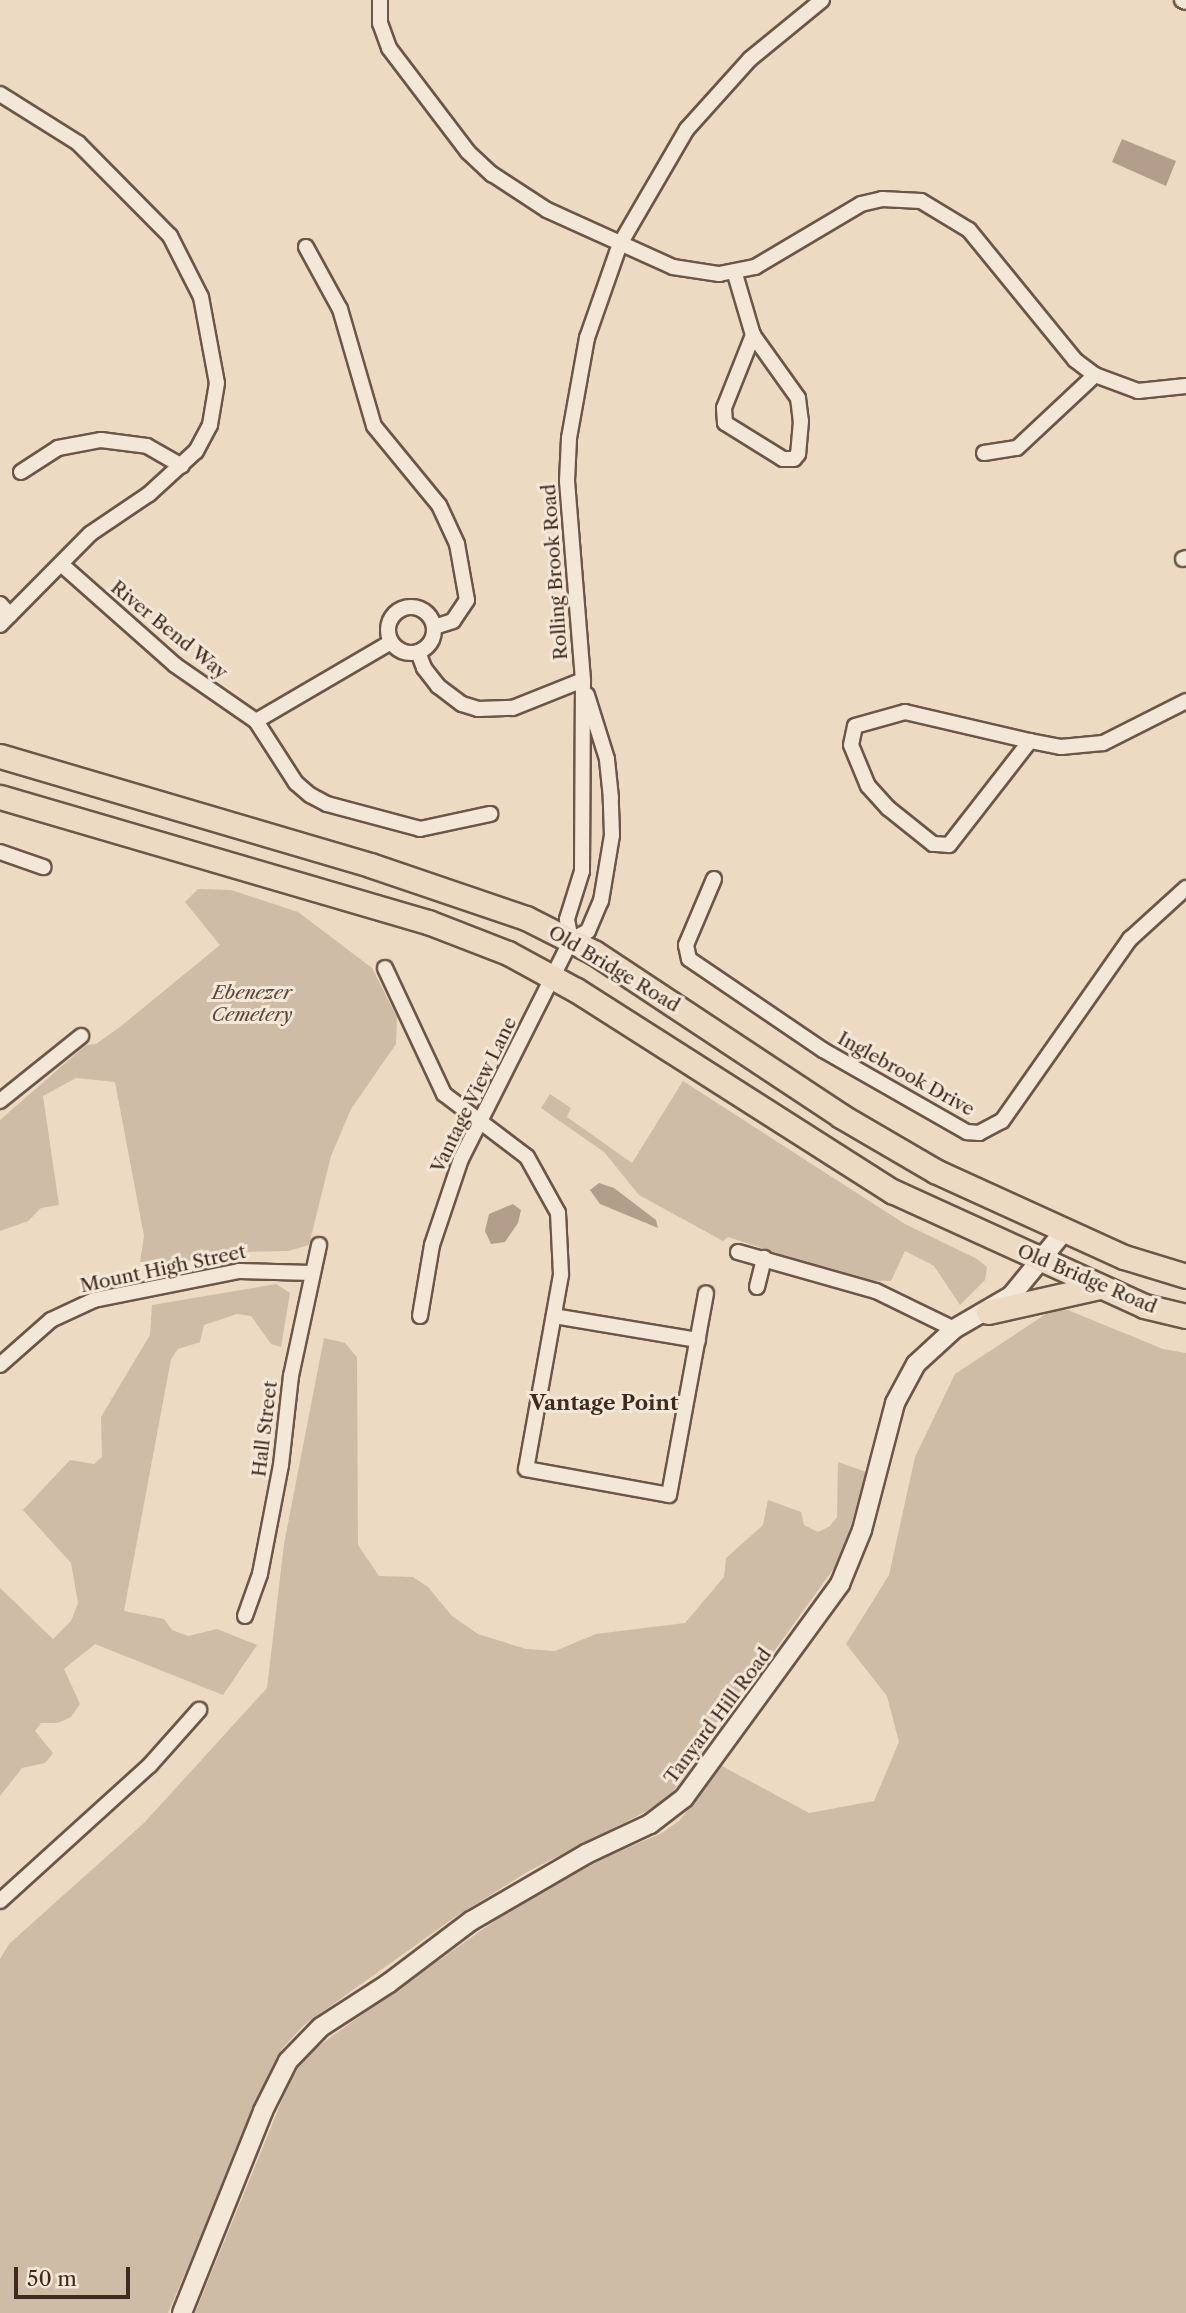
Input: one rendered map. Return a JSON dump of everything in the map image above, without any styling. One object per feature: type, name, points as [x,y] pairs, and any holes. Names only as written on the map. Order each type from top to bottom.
[{"type":"main road","name":"Old Bridge Road","points":[[0,756],[486,902],[570,940],[882,1142],[1124,1257],[1186,1276]]},
{"type":"main road","name":"Old Bridge Road","points":[[0,797],[437,925],[508,953],[552,976],[846,1165],[939,1215],[1144,1306],[1186,1316]]},
{"type":"main road","points":[[988,1312],[1100,1287]]},
{"type":"street","points":[[380,0],[380,23],[389,48],[468,152],[518,194],[620,244],[684,270],[735,274],[776,257],[861,204],[882,199],[921,201],[969,230],[1074,360],[1095,375],[1138,391],[1186,386]]},
{"type":"street","name":"Rolling Brook Road","points":[[552,976],[570,940],[567,919],[582,871],[583,680],[569,544],[569,438],[587,338],[620,244],[668,158],[709,103],[750,59],[822,0]]},
{"type":"street","points":[[0,94],[78,143],[170,236],[201,297],[215,359],[215,404],[203,440],[182,466],[90,534],[61,564],[3,615]]},
{"type":"street","points":[[306,247],[345,322],[374,426],[439,505],[457,544],[467,600],[453,621],[434,627]]},
{"type":"street","points":[[735,274],[753,335],[797,398],[801,421],[798,454],[794,459],[783,459],[725,423],[724,408],[753,335]]},
{"type":"street","points":[[984,453],[1017,448],[1095,375]]},
{"type":"street","points":[[21,472],[58,448],[101,440],[147,446],[182,466]]},
{"type":"street","name":"River Bend Way","points":[[61,564],[175,665],[256,721]]},
{"type":"street","points":[[403,608],[423,610],[434,627],[429,645],[418,652],[403,652],[391,642],[389,622],[403,608]]},
{"type":"street","points":[[391,642],[256,721],[296,783],[327,804],[420,829],[490,814]]},
{"type":"street","points":[[418,652],[424,668],[438,686],[462,704],[478,709],[513,708],[583,680]]},
{"type":"street","name":"Rolling Brook Road","points":[[570,940],[588,931],[596,916],[612,835],[607,759],[583,680]]},
{"type":"street","points":[[1030,741],[957,840],[940,846],[905,824],[868,786],[849,738],[855,726],[905,712],[1061,747],[1102,743],[1186,701]]},
{"type":"street","points":[[0,852],[43,867]]},
{"type":"street","name":"Inglebrook Drive","points":[[714,879],[686,945],[689,959],[823,1050],[967,1132],[986,1130],[1002,1121],[1130,939],[1186,888]]},
{"type":"street","points":[[385,968],[409,1012],[438,1085],[457,1107],[483,1122],[532,1163],[558,1213],[563,1252],[526,1469],[670,1495],[706,1293]]},
{"type":"street","name":"Vantage View Lane","points":[[420,1316],[440,1215],[461,1159],[483,1122],[552,976]]},
{"type":"street","points":[[0,1101],[81,1036]]},
{"type":"street","name":"Tanyard Hill Road","points":[[182,2313],[280,2073],[303,2042],[498,1904],[650,1824],[684,1798],[840,1584],[862,1530],[895,1403],[916,1364],[954,1329],[988,1312],[1011,1296],[1065,1230]]},
{"type":"street","name":"Hall Street","points":[[245,1616],[260,1574],[278,1479],[291,1376],[319,1245]]},
{"type":"street","points":[[738,1252],[876,1291],[954,1329]]},
{"type":"street","points":[[757,1287],[764,1258]]},
{"type":"street","name":"Mount High Street","points":[[0,1365],[51,1320],[103,1298],[239,1271],[312,1273]]},
{"type":"street","points":[[554,1316],[698,1340]]},
{"type":"street","points":[[0,1901],[150,1765],[199,1710]]},
{"type":"green space","name":"Ebenezer Cemetery","points":[[198,889],[231,890],[298,912],[372,968],[397,1017],[396,1044],[351,1109],[331,1156],[309,1245],[288,1251],[237,1252],[155,1267],[140,1262],[144,1236],[115,1082],[76,1078],[43,1096],[59,1205],[41,1208],[28,1221],[0,1231],[0,1120],[86,1045],[96,1044],[120,1027],[220,945],[185,902]]},
{"type":"green space","points":[[683,1081],[905,1224],[977,1259],[987,1267],[985,1280],[960,1305],[934,1266],[905,1251],[891,1281],[859,1280],[728,1237],[723,1241],[639,1195],[604,1152],[541,1108],[550,1094],[571,1108],[567,1117],[632,1163]]},
{"type":"green space","points":[[276,1284],[290,1293],[281,1347],[271,1344],[251,1316],[237,1314],[204,1325],[200,1342],[178,1349],[171,1359],[124,1611],[164,1619],[172,1630],[188,1636],[217,1629],[257,1645],[223,1695],[95,1644],[64,1669],[80,1704],[71,1717],[58,1723],[41,1723],[35,1731],[53,1753],[45,1763],[22,1768],[0,1796],[0,1588],[53,1639],[71,1621],[78,1603],[71,1563],[23,1510],[70,1460],[94,1464],[102,1457],[101,1417],[150,1335],[152,1305]]},
{"type":"green space","points":[[1058,1306],[1163,1349],[1186,1353],[1186,2313],[195,2313],[292,2076],[309,2054],[332,2036],[513,1908],[604,1858],[662,1833],[680,1820],[722,1766],[809,1813],[874,1801],[899,1742],[887,1696],[846,1644],[889,1575],[915,1457],[955,1374]]},
{"type":"green space","points":[[324,1338],[345,1343],[357,1357],[358,1545],[379,1576],[413,1577],[428,1587],[452,1616],[478,1634],[526,1649],[555,1651],[596,1634],[685,1623],[724,1577],[726,1558],[763,1525],[768,1500],[801,1512],[804,1525],[818,1532],[830,1526],[837,1517],[838,1462],[866,1472],[842,1557],[672,1793],[649,1810],[527,1872],[455,1917],[304,2025],[281,2050],[168,2313],[0,2313],[0,1959],[9,1944],[144,1823],[267,1688],[284,1544]]},
{"type":"shaded area","points":[[1122,139],[1176,161],[1166,186],[1112,162]]},
{"type":"shaded area","points":[[599,1183],[614,1188],[656,1220],[658,1228],[600,1204],[590,1190]]},
{"type":"shaded area","points":[[513,1204],[521,1210],[518,1223],[505,1242],[491,1244],[485,1231],[489,1214]]},
{"type":"district","name":"Vantage Point","points":[[604,1403]]}]
